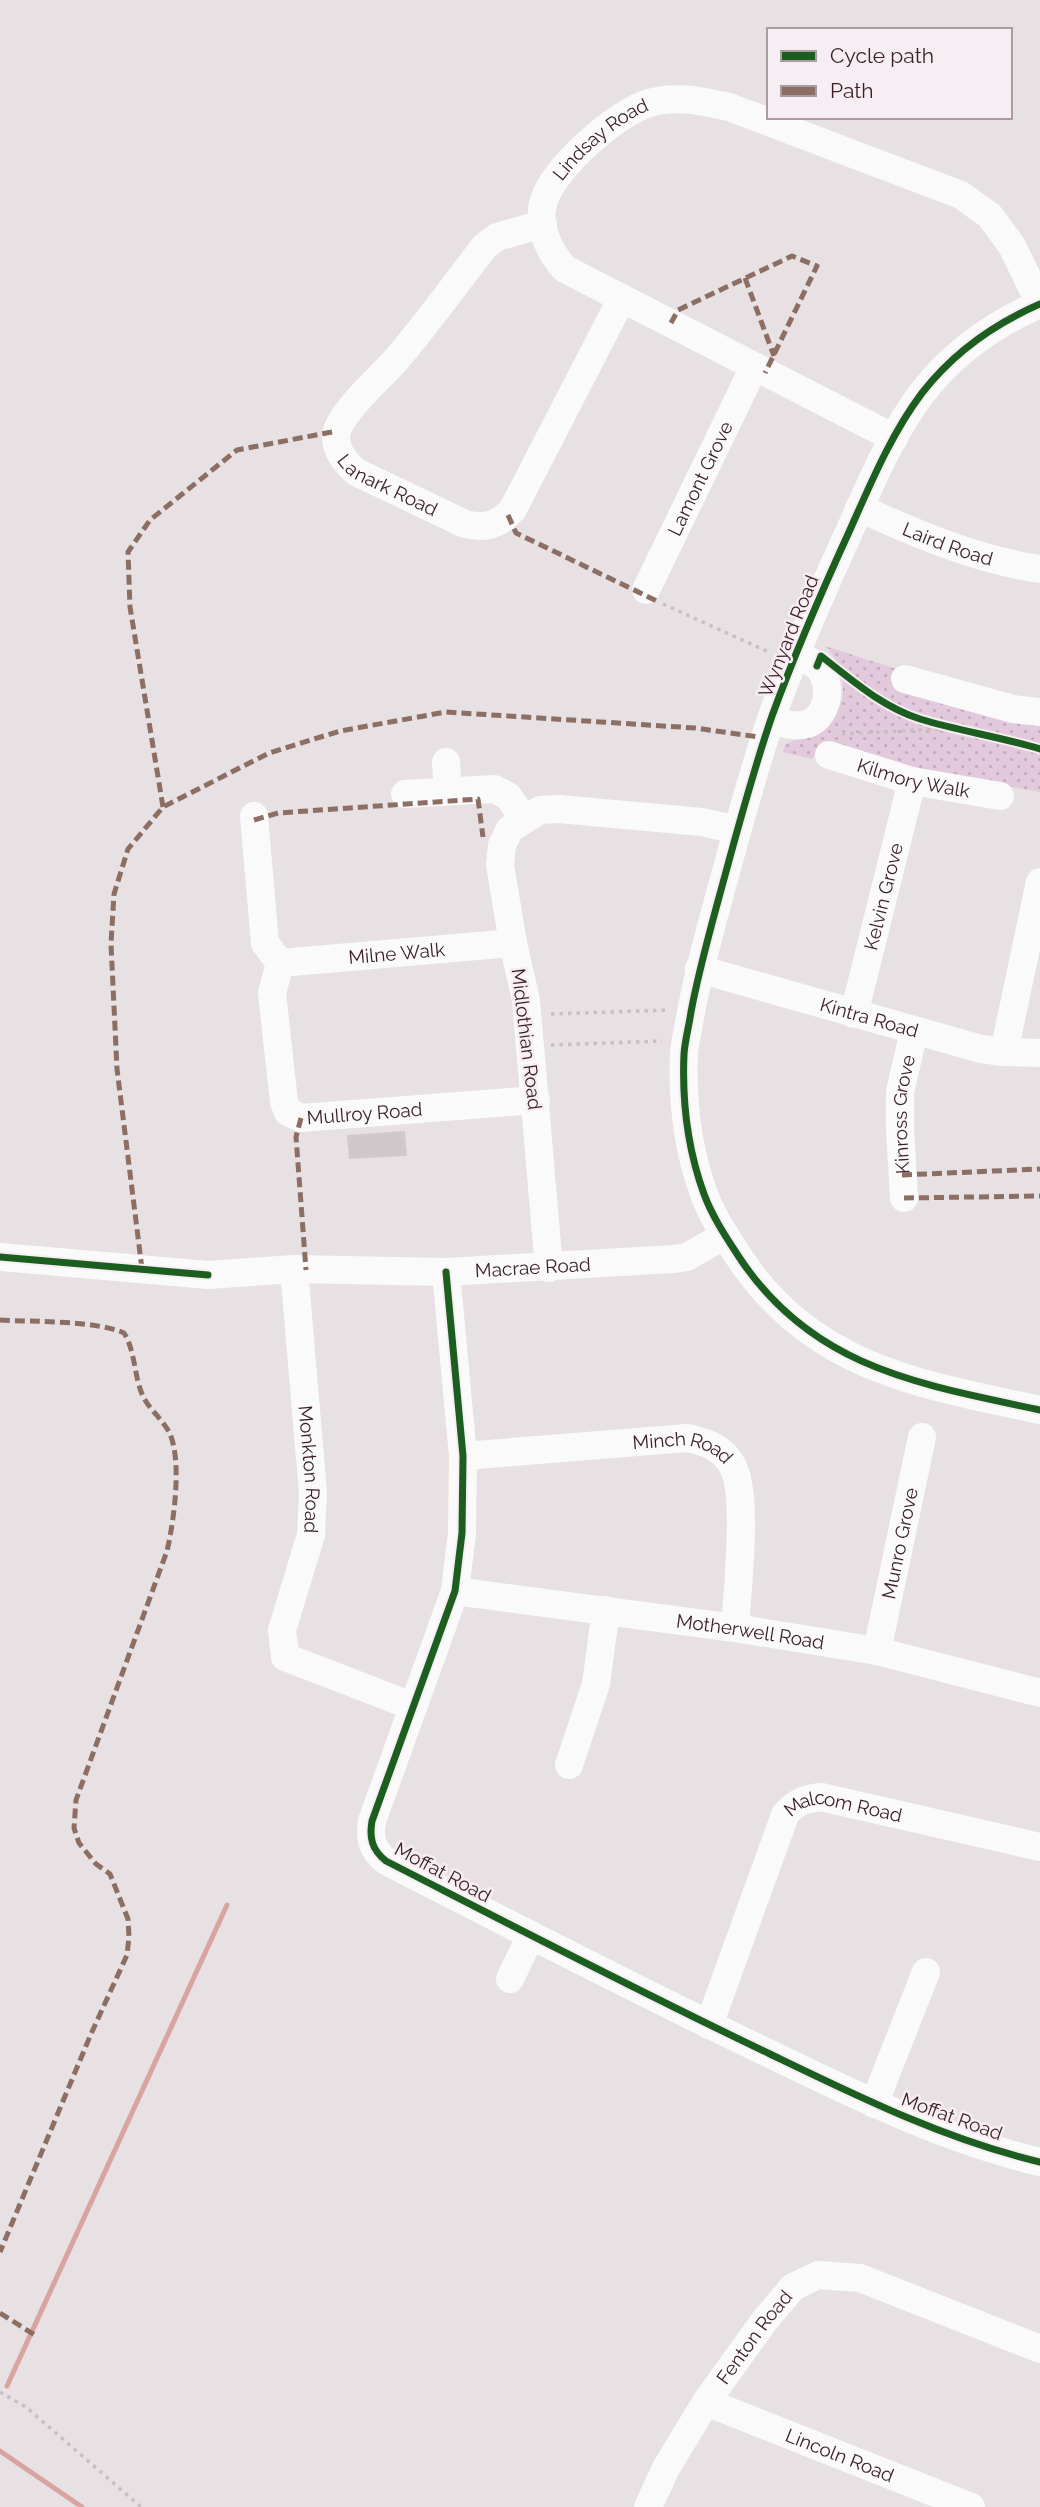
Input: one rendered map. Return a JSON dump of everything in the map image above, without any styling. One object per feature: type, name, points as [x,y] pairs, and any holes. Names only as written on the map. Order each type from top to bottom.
[{"type":"street","name":"Lindsay Road","points":[[542,224],[543,202],[552,184],[607,125],[629,111],[649,103],[675,98],[696,99],[729,107],[961,195],[990,216],[1012,246],[1040,304]]},
{"type":"street","points":[[542,224],[555,259],[565,269],[894,438]]},
{"type":"street","name":"Lanark Road","points":[[542,224],[497,237],[485,246],[396,360],[343,417],[337,431],[338,449],[343,461],[356,472],[465,524],[480,527],[495,525],[505,519],[513,509],[622,298]]},
{"type":"street","name":"Wynyard Road","points":[[1040,304],[987,332],[943,369],[920,395],[894,438],[859,508],[794,658],[771,719],[676,1046],[689,1136],[704,1195],[725,1235],[767,1294],[795,1322],[862,1362],[905,1380],[1040,1410]]},
{"type":"street","name":"Lamont Grove","points":[[645,590],[754,367]]},
{"type":"street","name":"Laird Road","points":[[859,508],[917,534],[963,550],[1040,569]]},
{"type":"street","points":[[771,719],[790,725],[805,725],[818,718],[825,702],[829,686],[825,676],[817,666],[794,658]]},
{"type":"street","points":[[905,679],[947,712],[1013,709],[1040,712]]},
{"type":"street","name":"Kilmory Walk","points":[[834,744],[912,780],[1000,796]]},
{"type":"street","points":[[446,762],[448,792]]},
{"type":"street","name":"Kelvin Grove","points":[[854,1014],[912,780]]},
{"type":"street","points":[[405,794],[494,789],[509,796],[524,819],[540,810],[559,809],[702,822],[737,830]]},
{"type":"street","points":[[254,816],[265,943],[280,963]]},
{"type":"street","name":"Midlothian Road","points":[[524,819],[510,829],[502,845],[500,865],[528,1015],[549,1268]]},
{"type":"street","points":[[1004,1052],[1040,882]]},
{"type":"street","name":"Milne Walk","points":[[280,963],[513,943]]},
{"type":"street","name":"Mullroy Road","points":[[280,963],[272,993],[284,1102],[288,1112],[301,1118],[536,1100]]},
{"type":"street","name":"Kintra Road","points":[[699,969],[981,1049],[1040,1053]]},
{"type":"street","name":"Kinross Grove","points":[[904,1198],[900,1092],[914,1031]]},
{"type":"street","name":"Macrae Road","points":[[0,1257],[208,1275],[294,1269],[446,1272],[549,1268],[687,1257],[725,1235]]},
{"type":"street","name":"Monkton Road","points":[[294,1269],[313,1493],[311,1535],[282,1630],[285,1657],[412,1706]]},
{"type":"street","name":"Moffat Road","points":[[446,1272],[463,1456],[462,1533],[455,1591],[369,1832],[377,1854],[386,1861],[709,2025],[874,2104],[954,2135],[1040,2162]]},
{"type":"street","name":"Munro Grove","points":[[877,1651],[922,1437]]},
{"type":"street","name":"Minch Road","points":[[463,1456],[687,1438],[708,1443],[721,1451],[732,1464],[740,1493],[735,1628]]},
{"type":"street","name":"Motherwell Road","points":[[455,1591],[735,1628],[877,1651],[1040,1693]]},
{"type":"street","points":[[569,1765],[596,1685],[606,1610]]},
{"type":"street","name":"Malcom Road","points":[[709,2025],[785,1815],[804,1799],[821,1797],[1040,1847]]},
{"type":"street","points":[[510,1979],[531,1935]]},
{"type":"street","points":[[874,2104],[925,1972]]},
{"type":"street","name":"Fenton Road","points":[[648,2507],[666,2468],[706,2402],[765,2320],[793,2287],[818,2275],[860,2278],[1040,2349]]},
{"type":"street","name":"Lincoln Road","points":[[706,2402],[971,2507]]},
{"type":"path","points":[[645,590],[659,602],[794,658]]},
{"type":"path","points":[[834,744],[947,712],[972,731]]},
{"type":"path","points":[[528,1015],[674,1010]]},
{"type":"path","points":[[531,1046],[676,1046]]},
{"type":"path","points":[[0,2392],[26,2407],[141,2507]]},
{"type":"shaded area","points":[[825,646],[1040,715],[1040,792],[926,771],[823,741],[812,759],[783,752],[785,745],[825,724],[839,707],[843,686],[841,675],[838,664]]},
{"type":"building","points":[[404,1132],[406,1155],[350,1158],[348,1136]]},
{"type":"waterway","points":[[7,2386],[227,1905]]},
{"type":"waterway","points":[[0,2451],[82,2507]]},
{"type":"marked path","points":[[671,323],[678,310],[792,256],[817,266],[765,373]]},
{"type":"marked path","points":[[745,278],[774,356]]},
{"type":"marked path","points":[[163,807],[130,607],[128,552],[150,520],[237,450],[337,431]]},
{"type":"marked path","points":[[508,515],[516,533],[659,602]]},
{"type":"marked path","points":[[142,1269],[117,1069],[111,944],[114,894],[128,849],[163,807],[269,753],[340,731],[446,712],[695,728],[766,738]]},
{"type":"marked path","points":[[254,820],[278,813],[478,799],[483,837]]},
{"type":"marked path","points":[[301,1118],[296,1137],[306,1270]]},
{"type":"marked path","points":[[902,1175],[1040,1169]]},
{"type":"marked path","points":[[904,1198],[1040,1196]]},
{"type":"marked path","points":[[0,1320],[80,1324],[124,1333],[142,1394],[170,1434],[176,1460],[174,1508],[167,1551],[76,1800],[74,1828],[79,1843],[96,1864],[110,1874],[128,1919],[127,1955],[0,2252]]},
{"type":"marked path","points":[[0,2313],[38,2337]]},
{"type":"cycle path","points":[[1040,304],[991,330],[947,365],[922,393],[900,425],[873,478],[809,623],[764,739],[700,970],[684,1054],[685,1107],[698,1177],[715,1218],[729,1242],[768,1294],[800,1324],[834,1347],[871,1365],[952,1391],[1040,1410]]},
{"type":"cycle path","points":[[817,666],[821,656],[868,692],[906,714],[1040,749]]},
{"type":"cycle path","points":[[0,1257],[208,1275]]},
{"type":"cycle path","points":[[446,1272],[463,1456],[462,1533],[455,1591],[372,1821],[371,1838],[377,1852],[386,1861],[577,1959],[836,2086],[902,2116],[970,2142],[1040,2162]]}]
